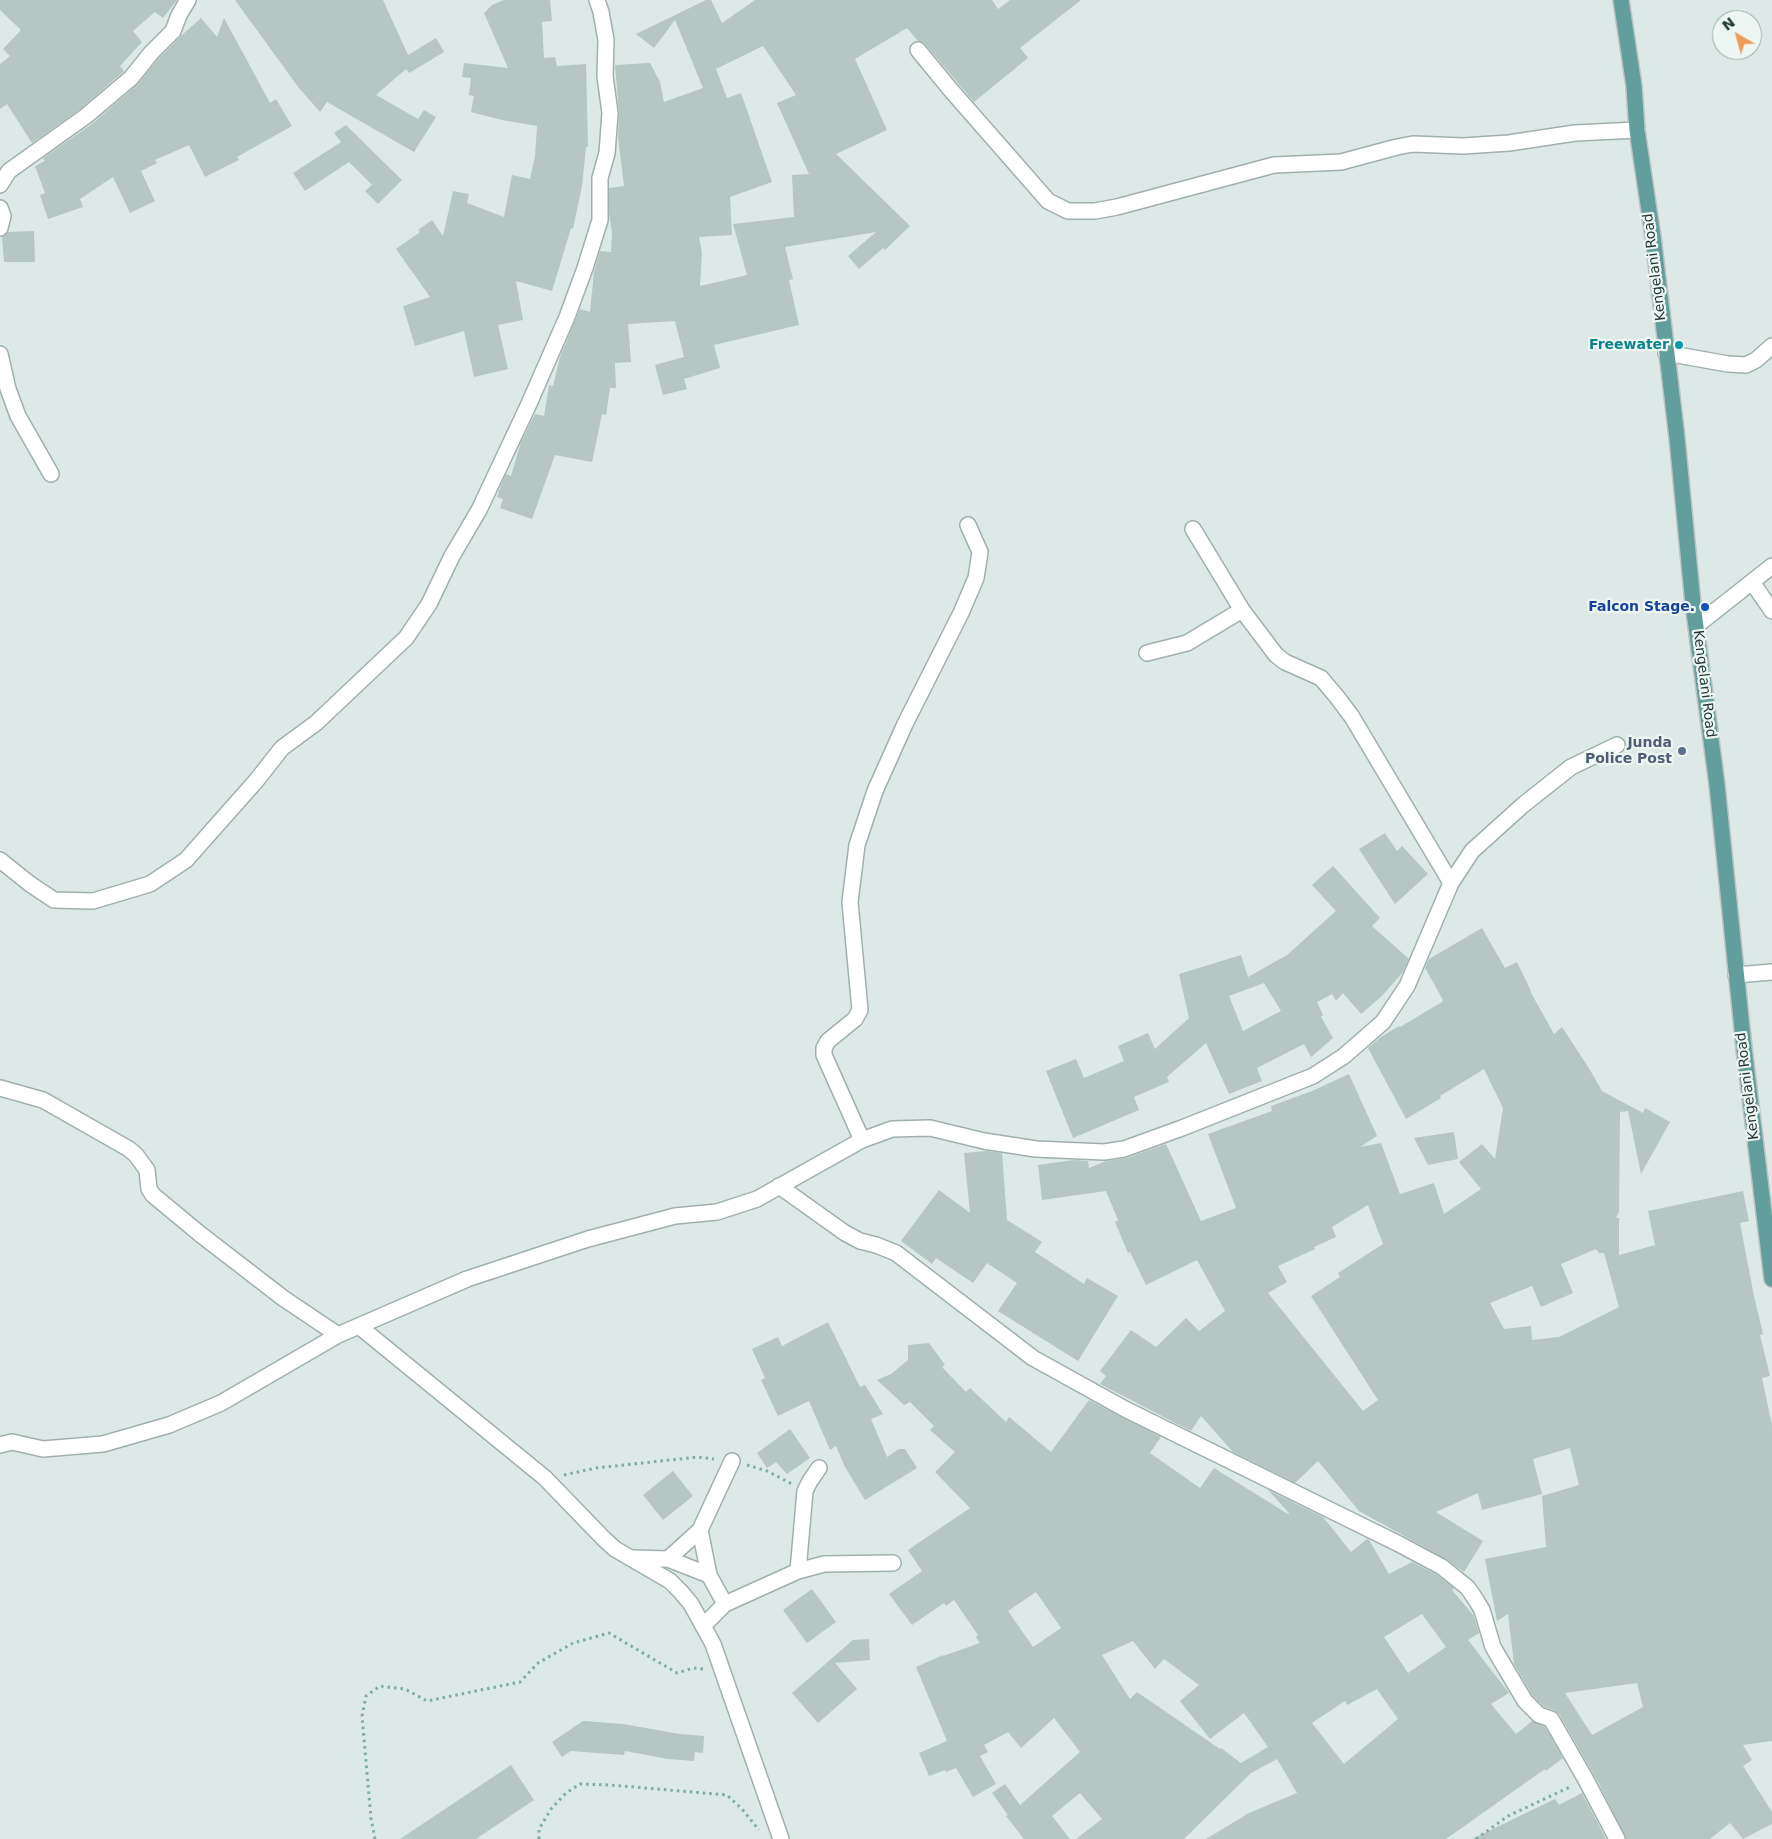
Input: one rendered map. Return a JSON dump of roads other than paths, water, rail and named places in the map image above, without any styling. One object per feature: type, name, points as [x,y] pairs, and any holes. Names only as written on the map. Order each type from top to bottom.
[{"type":"main road","name":"Kengelani Road","points":[[1621,0],[1634,86],[1637,130],[1653,237],[1677,438],[1696,626],[1772,1279]]},
{"type":"street","points":[[0,185],[10,171],[86,116],[131,78],[173,31],[179,15],[188,0]]},
{"type":"street","points":[[0,860],[54,900],[93,901],[150,884],[186,860],[256,781],[282,748],[316,723],[406,638],[424,611],[452,556],[479,510],[528,406],[567,317],[600,220],[600,178],[607,154],[610,113],[605,76],[606,40],[597,0]]},
{"type":"street","points":[[918,50],[1048,201],[1068,211],[1095,211],[1117,207],[1274,165],[1341,162],[1413,144],[1462,146],[1509,143],[1575,133],[1637,130]]},
{"type":"street","points":[[0,208],[3,216],[0,228]]},
{"type":"street","points":[[1666,353],[1741,366],[1756,360],[1772,346]]},
{"type":"street","points":[[0,354],[8,389],[18,416],[51,474]]},
{"type":"street","points":[[862,1140],[824,1056],[824,1048],[828,1041],[855,1019],[860,1010],[850,902],[857,845],[875,791],[904,724],[961,613],[976,578],[980,552],[968,525]]},
{"type":"street","points":[[1193,529],[1242,610],[1280,659],[1314,674],[1329,686],[1352,717],[1452,883]]},
{"type":"street","points":[[1696,626],[1772,566]]},
{"type":"street","points":[[1752,582],[1772,611]]},
{"type":"street","points":[[1147,653],[1187,643],[1242,610]]},
{"type":"street","points":[[0,1445],[12,1442],[43,1449],[103,1444],[169,1425],[221,1402],[338,1335],[466,1279],[588,1239],[675,1216],[717,1212],[757,1199],[862,1140],[892,1129],[930,1128],[984,1141],[1036,1149],[1104,1152],[1124,1149],[1182,1128],[1313,1076],[1344,1056],[1383,1022],[1407,986],[1452,883],[1472,852],[1523,805],[1571,767],[1617,745]]},
{"type":"street","points":[[1736,976],[1772,972]]},
{"type":"street","points":[[0,1088],[43,1100],[129,1149],[147,1170],[149,1189],[153,1195],[283,1298],[338,1335]]},
{"type":"street","points":[[779,1186],[845,1233],[860,1241],[896,1253],[1033,1358],[1125,1409],[1442,1567],[1468,1588],[1476,1600],[1482,1610],[1493,1647],[1525,1701],[1539,1714],[1550,1717],[1617,1839]]},
{"type":"street","points":[[360,1327],[545,1478],[604,1539],[616,1549],[670,1581],[691,1604],[713,1644],[781,1839]]},
{"type":"street","points":[[668,1559],[700,1530],[732,1461]]},
{"type":"street","points":[[798,1571],[805,1491],[819,1468]]},
{"type":"street","points":[[700,1530],[708,1575],[725,1604]]},
{"type":"street","points":[[632,1558],[668,1559],[708,1575]]},
{"type":"street","points":[[704,1625],[725,1604],[798,1571],[824,1564],[893,1563]]},
{"type":"place","name":"Freewater","points":[[1679,345]]},
{"type":"place","name":"Falcon Stage.","points":[[1705,607]]},
{"type":"place","name":"Junda Police Post","points":[[1682,751]]}]
